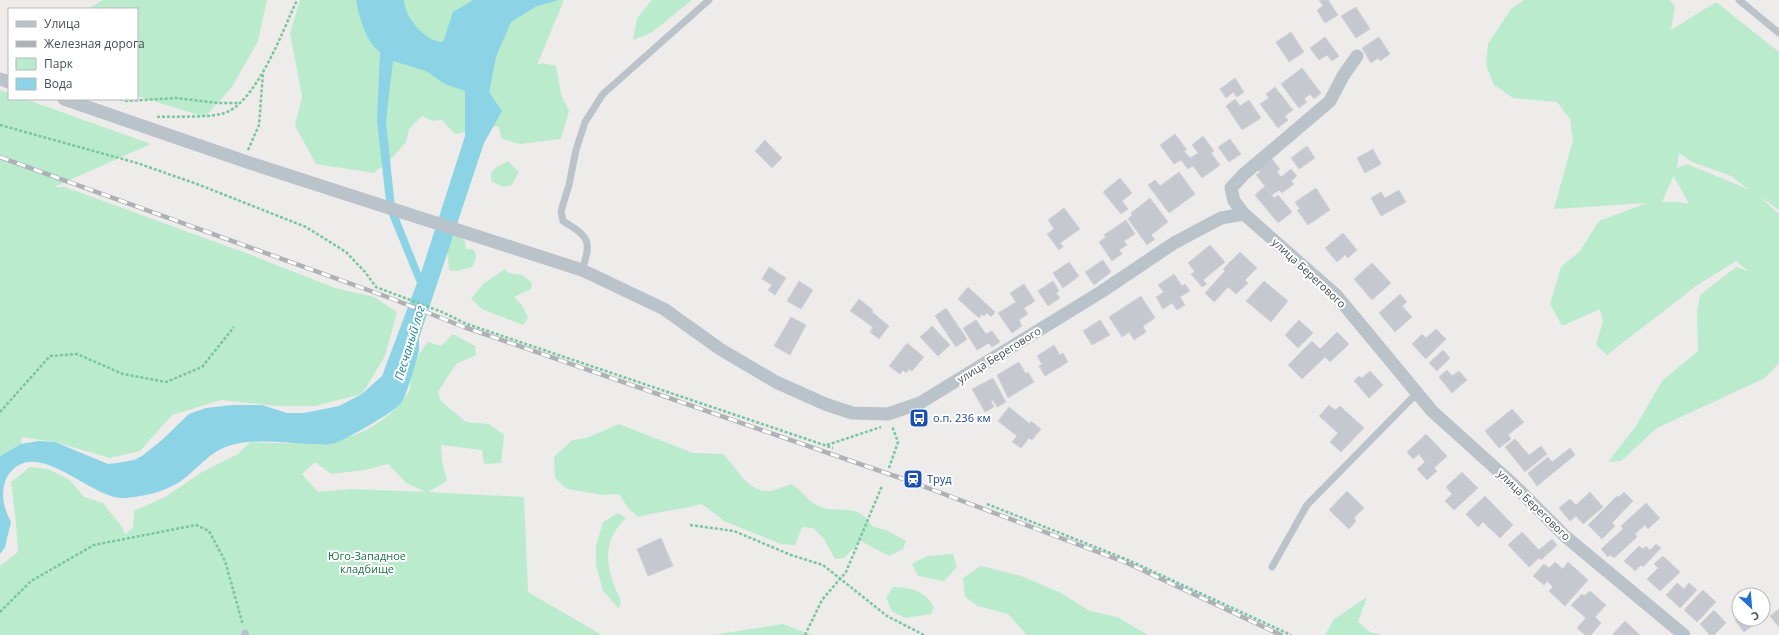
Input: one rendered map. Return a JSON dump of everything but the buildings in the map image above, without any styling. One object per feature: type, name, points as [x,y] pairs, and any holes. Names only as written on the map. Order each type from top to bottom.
[{"type":"street","points":[[1244,214],[1234,201],[1232,188],[1244,174],[1330,101],[1343,76],[1357,56]]},
{"type":"street","points":[[67,100],[243,160],[485,237],[582,270]]},
{"type":"street","name":"улица Берегового","points":[[582,270],[664,309],[720,349],[776,382],[825,404],[852,413],[888,414],[920,403],[1101,292],[1174,243],[1220,218],[1244,214],[1336,295],[1432,411],[1514,485],[1566,537],[1684,635]]},
{"type":"lane","points":[[582,270],[588,252],[587,240],[578,230],[563,221],[561,211],[569,185],[576,150],[585,122],[603,94],[709,0]]},
{"type":"lane","points":[[1739,0],[1779,33]]},
{"type":"lane","points":[[1272,567],[1308,505],[1417,393]]},
{"type":"path","points":[[153,117],[222,114],[240,104],[263,73],[297,0]]},
{"type":"path","points":[[243,160],[259,125],[263,73]]},
{"type":"path","points":[[124,100],[176,98],[240,104]]},
{"type":"path","points":[[0,124],[137,163],[197,184],[306,227],[346,252],[376,287],[442,312],[467,324],[833,448]]},
{"type":"path","points":[[0,412],[50,356],[77,354],[123,374],[166,382],[202,367],[234,327]]},
{"type":"path","points":[[827,446],[891,424],[898,442],[889,468]]},
{"type":"path","points":[[805,635],[822,600],[842,579],[882,486]]},
{"type":"path","points":[[987,504],[1128,560],[1291,635]]},
{"type":"path","points":[[0,612],[31,581],[94,545],[196,525],[209,531],[225,561],[246,634]]},
{"type":"path","points":[[690,525],[734,531],[791,555],[822,565],[842,579],[887,616],[924,635]]},
{"type":"green space","points":[[103,0],[267,0],[258,41],[232,87],[205,117],[138,96],[138,8],[90,8]]},
{"type":"green space","points":[[300,0],[564,0],[537,65],[543,63],[556,66],[561,94],[569,111],[561,139],[520,144],[502,139],[498,126],[455,134],[442,120],[432,121],[422,116],[409,129],[406,142],[393,157],[374,173],[316,164],[295,126],[302,96],[290,33]]},
{"type":"green space","points":[[652,0],[692,0],[651,33],[633,40],[637,18]]},
{"type":"green space","points":[[1524,0],[1670,0],[1675,7],[1671,30],[1716,2],[1779,52],[1779,210],[1758,195],[1779,214],[1779,363],[1765,378],[1657,428],[1621,461],[1608,462],[1636,426],[1662,381],[1698,351],[1697,312],[1700,295],[1736,267],[1748,271],[1736,261],[1696,286],[1607,355],[1596,345],[1603,321],[1600,309],[1562,326],[1550,304],[1561,267],[1580,251],[1599,221],[1647,203],[1554,209],[1573,140],[1570,119],[1557,102],[1513,98],[1494,85],[1486,65],[1488,44],[1511,9]],"holes":[[[1679,153],[1692,162],[1731,176],[1748,189],[1687,164],[1677,168]],[[1674,177],[1689,204],[1680,202],[1662,202]]]},
{"type":"green space","points":[[0,90],[8,93],[8,100],[28,100],[151,144],[54,187],[65,187],[251,255],[335,288],[374,297],[397,312],[385,356],[362,394],[315,406],[278,406],[221,400],[172,415],[140,451],[110,458],[55,442],[22,437],[21,444],[0,456]]},
{"type":"green space","points":[[508,161],[519,172],[512,185],[503,187],[491,181],[491,173],[495,168]]},
{"type":"green space","points":[[458,234],[465,241],[466,249],[473,249],[475,251],[475,260],[472,267],[457,271],[449,270],[447,251],[448,239]]},
{"type":"green space","points":[[505,269],[508,273],[522,275],[532,283],[531,289],[514,297],[522,305],[528,318],[523,325],[482,309],[471,299],[483,284]]},
{"type":"green space","name":"Юго-Западное кладбище","points":[[453,334],[475,346],[476,355],[456,364],[438,392],[441,401],[466,422],[489,424],[504,435],[501,463],[484,464],[482,450],[441,445],[442,460],[447,481],[428,492],[524,497],[528,592],[602,635],[0,635],[0,566],[18,552],[11,482],[30,467],[48,469],[70,480],[84,497],[103,503],[122,527],[125,534],[133,528],[134,511],[165,497],[202,472],[238,454],[250,442],[316,443],[355,435],[373,426],[391,413],[407,395],[414,365],[428,342],[441,346]],"holes":[[[315,462],[331,474],[365,470],[388,464],[406,483],[426,492],[350,489],[318,492],[302,474]]]},
{"type":"green space","points":[[619,424],[693,453],[723,454],[748,483],[761,490],[771,491],[792,484],[798,488],[810,501],[821,507],[829,509],[852,510],[859,513],[872,526],[888,531],[906,541],[903,549],[889,556],[861,541],[844,558],[835,559],[824,539],[813,528],[802,527],[795,545],[781,544],[724,521],[702,504],[638,517],[628,508],[619,494],[603,495],[567,489],[555,478],[554,457],[572,440],[586,438]]},
{"type":"green space","points":[[618,513],[626,518],[613,535],[608,552],[608,561],[614,586],[621,601],[619,609],[603,591],[596,565],[596,546],[603,522]]},
{"type":"green space","points":[[953,554],[957,567],[944,581],[918,576],[912,564],[927,556]]},
{"type":"green space","points":[[981,566],[1021,576],[1059,592],[1090,611],[1117,617],[1148,635],[1027,635],[1008,614],[978,606],[965,597],[963,578]]},
{"type":"green space","points":[[893,587],[912,589],[922,594],[934,607],[931,614],[905,618],[892,611],[886,598]]},
{"type":"green space","points":[[1367,597],[1358,622],[1370,632],[1382,635],[1325,635],[1334,619]]},
{"type":"green space","points":[[783,624],[812,635],[712,635]]},
{"type":"water","name":"Песчаный лог","points":[[356,0],[404,0],[408,13],[417,27],[430,38],[443,42],[453,12],[473,0],[559,0],[537,6],[511,22],[496,57],[489,92],[502,111],[484,143],[419,338],[418,355],[402,402],[390,412],[369,425],[332,444],[255,442],[223,448],[206,459],[175,485],[161,491],[140,496],[126,498],[112,496],[48,465],[33,462],[19,465],[7,477],[5,483],[3,500],[11,522],[5,547],[0,554],[0,456],[21,444],[38,441],[55,442],[108,464],[134,460],[142,456],[162,440],[189,414],[206,408],[232,405],[262,405],[287,413],[304,413],[339,406],[362,394],[382,376],[417,283],[387,210],[377,121],[380,52],[375,48],[367,36]],"holes":[[[393,61],[426,71],[445,84],[465,91],[465,136],[421,273],[395,208],[386,121]]]},
{"type":"railway","points":[[0,157],[390,298],[464,327],[912,482],[1127,563],[1281,635]]},
{"type":"place","name":"о.п. 236 км","points":[[919,418]]},
{"type":"place","name":"Труд","points":[[913,479]]}]
